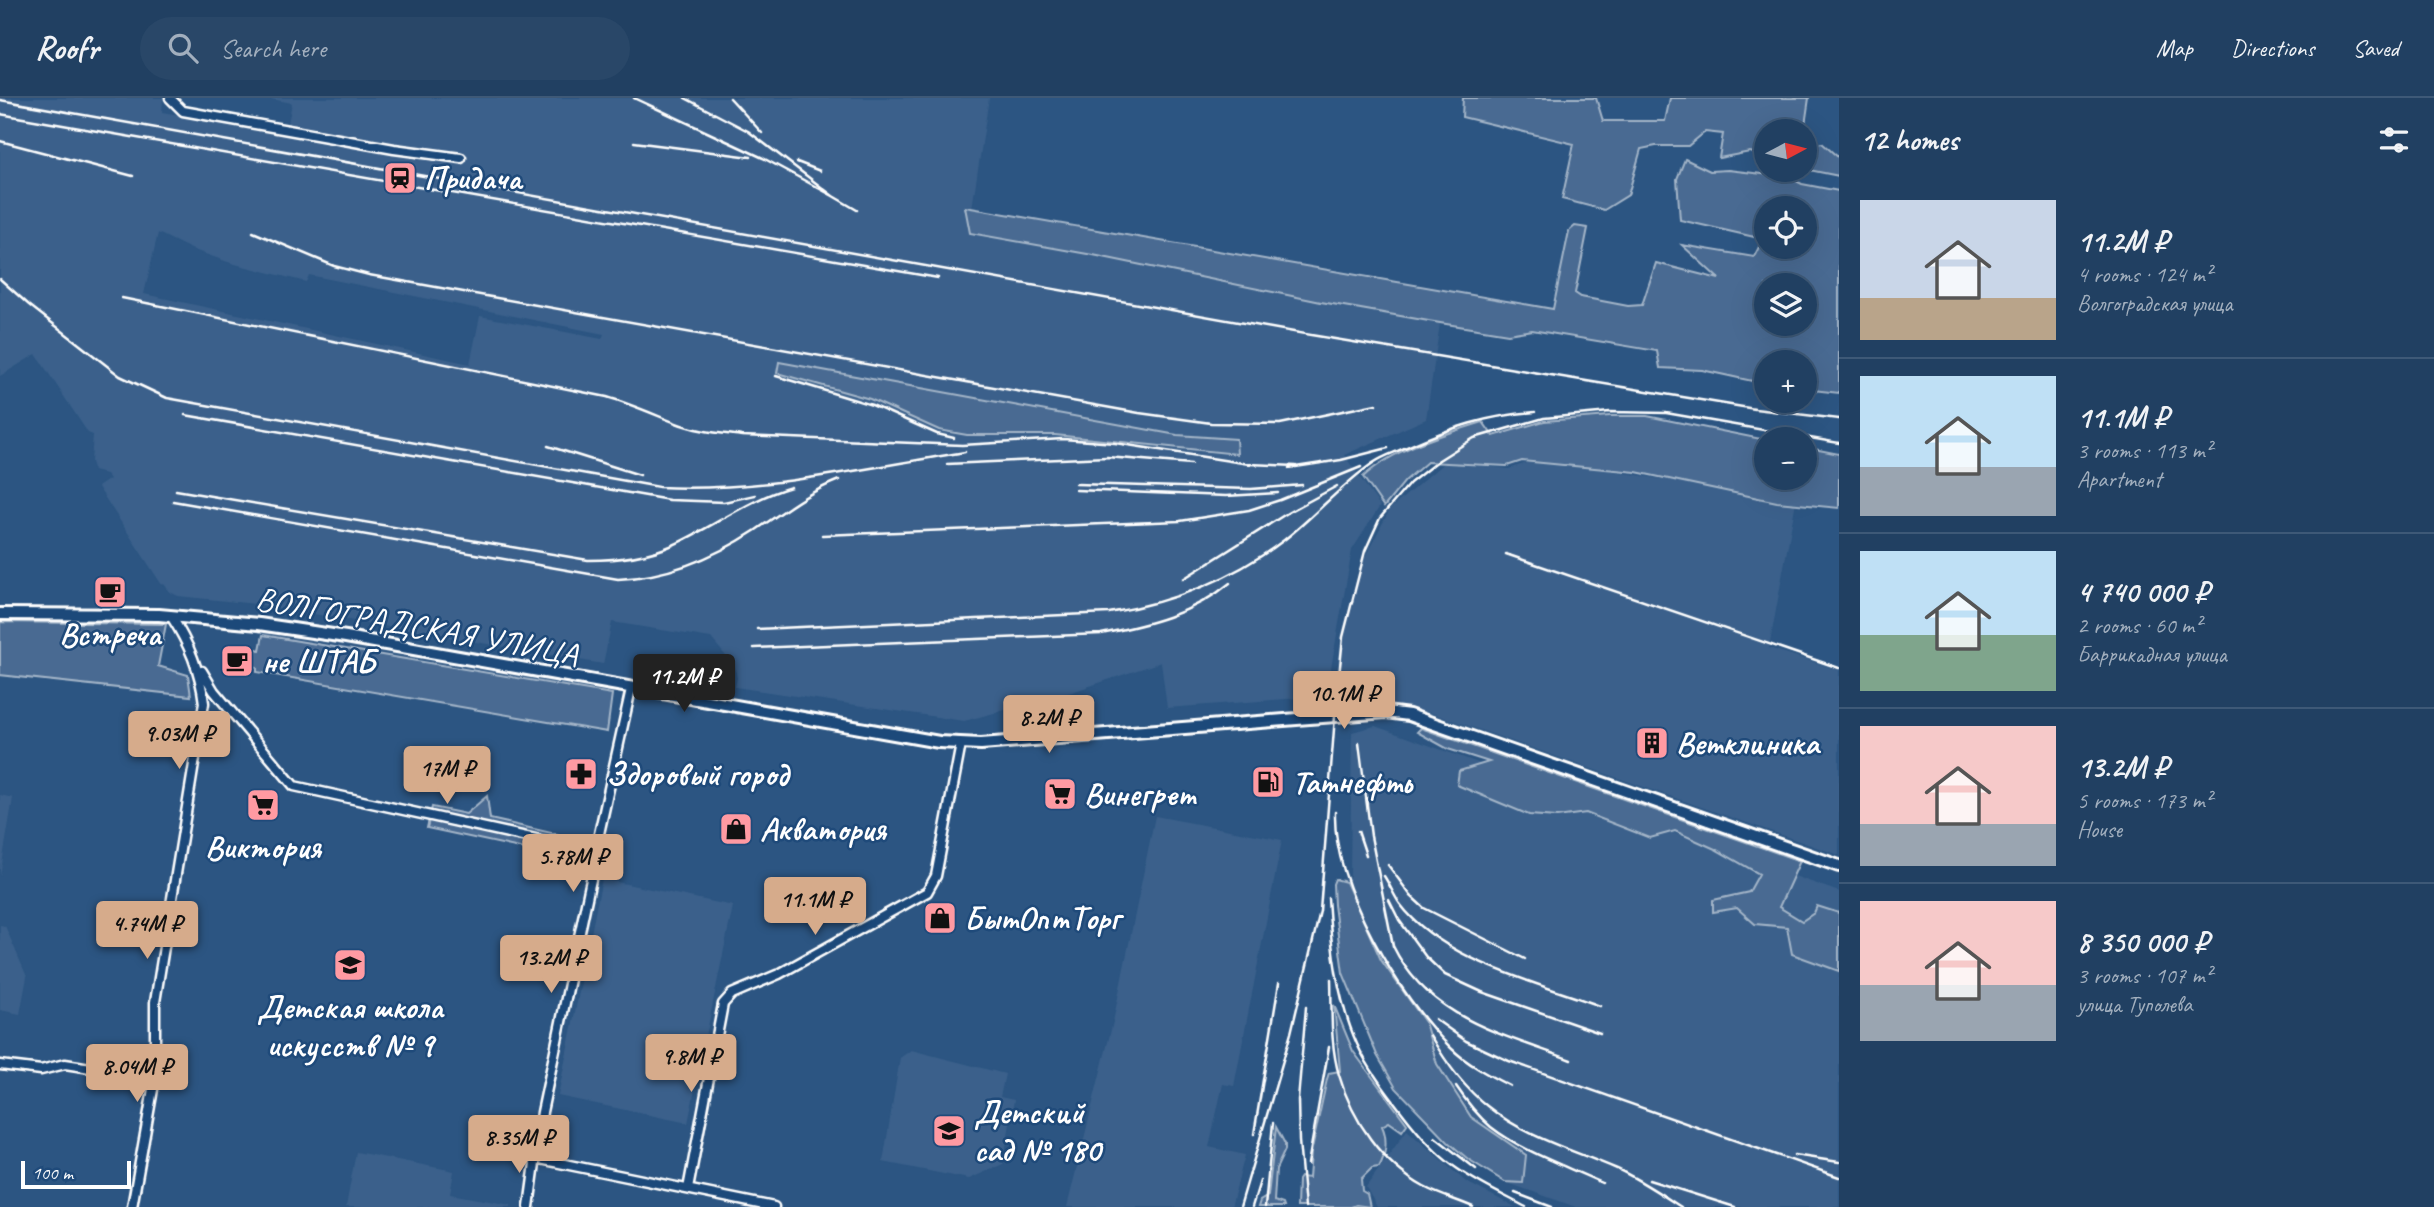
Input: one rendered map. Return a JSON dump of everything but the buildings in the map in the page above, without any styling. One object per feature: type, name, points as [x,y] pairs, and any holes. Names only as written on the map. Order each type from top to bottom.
[{"type":"main road","name":"ВОЛГОГРАДСКАЯ УЛИЦА","points":[[0,614],[171,616],[260,624],[939,743],[994,743],[1386,712],[1409,715],[1839,866]]},
{"type":"street","points":[[170,98],[183,111],[394,149],[461,158]]},
{"type":"street","points":[[171,616],[214,691],[294,786],[594,852]]},
{"type":"street","points":[[132,1207],[155,1078],[155,1002],[204,703],[201,678],[194,658]]},
{"type":"street","points":[[529,1207],[542,1112],[593,870],[594,852],[631,689]]},
{"type":"street","points":[[688,1189],[723,1004],[732,994],[779,974],[927,892],[936,876],[961,744]]},
{"type":"street","points":[[0,1065],[41,1070],[65,1063],[155,1078]]},
{"type":"street","points":[[536,1158],[774,1207]]},
{"type":"shaded area","points":[[0,98],[163,98],[162,112],[286,134],[292,103],[266,98],[989,98],[972,208],[965,207],[1093,255],[1321,302],[1440,323],[1426,419],[1344,455],[1380,506],[1352,550],[1326,696],[1167,708],[1161,662],[1066,694],[964,721],[735,687],[735,667],[711,638],[612,622],[603,664],[256,604],[178,596],[162,585],[98,487],[110,479],[106,474],[94,471],[91,462],[93,435],[88,433],[36,354],[0,376]],"holes":[[[158,233],[191,249],[231,263],[306,282],[309,275],[604,334],[602,339],[480,316],[470,364],[144,294]],[[780,362],[1177,435],[1235,439],[1236,454],[1055,435],[967,435],[939,430],[870,399],[777,373]]]},
{"type":"shaded area","points":[[1463,98],[1596,98],[1603,121],[1665,121],[1670,98],[1809,98],[1806,119],[1754,119],[1754,153],[1719,158],[1723,134],[1705,132],[1688,146],[1641,149],[1628,195],[1604,210],[1562,199],[1574,144],[1462,117]]},
{"type":"shaded area","points":[[1822,143],[1839,158],[1839,176],[1817,172],[1817,144]]},
{"type":"shaded area","points":[[1685,159],[1710,171],[1754,173],[1754,182],[1798,182],[1839,191],[1839,393],[1817,390],[1817,350],[1754,350],[1754,381],[1702,370],[1660,368],[1657,351],[1532,330],[1508,334],[1440,323],[970,233],[965,207],[1553,309],[1569,231],[1575,226],[1588,228],[1575,293],[1581,297],[1628,306],[1642,305],[1656,263],[1719,279],[1682,245],[1754,259],[1817,259],[1817,196],[1754,196],[1754,237],[1680,220],[1677,179]]},
{"type":"shaded area","points":[[779,362],[1177,435],[1236,439],[1237,454],[1055,435],[967,435],[939,430],[870,399],[777,373]]},
{"type":"shaded area","points":[[1647,416],[1754,438],[1754,490],[1817,490],[1817,450],[1839,454],[1839,508],[1777,502],[1636,472],[1522,461],[1507,466],[1427,462],[1405,481],[1384,507],[1363,477],[1404,450],[1483,422],[1493,436],[1544,421]]},
{"type":"shaded area","points":[[1446,461],[1509,469],[1529,462],[1552,461],[1796,501],[1769,648],[1839,670],[1839,855],[1431,713],[1383,704],[1333,705],[1342,633],[1362,563],[1390,509]]},
{"type":"shaded area","points":[[0,622],[166,624],[158,666],[188,675],[191,696],[0,675]]},
{"type":"shaded area","points":[[263,635],[612,694],[607,732],[257,672],[257,667],[253,666],[256,649],[260,650]]},
{"type":"shaded area","points":[[1375,726],[1839,892],[1839,1207],[1576,1207],[1505,1182],[1344,958],[1341,879],[1350,877],[1352,732]]},
{"type":"shaded area","points":[[1421,728],[1800,861],[1779,907],[1802,921],[1814,913],[1817,906],[1839,913],[1839,971],[1792,954],[1787,927],[1755,924],[1737,908],[1713,912],[1713,900],[1749,892],[1759,874],[1715,849],[1675,831],[1650,838],[1586,813],[1557,817],[1529,815],[1457,785],[1459,771],[1489,762],[1448,749],[1417,732]]},
{"type":"shaded area","points":[[0,795],[13,798],[0,876]]},
{"type":"shaded area","points":[[487,796],[490,819],[578,839],[585,862],[427,828],[432,807],[466,814]]},
{"type":"shaded area","points":[[1155,816],[1282,840],[1234,1086],[1223,1084],[1209,1147],[1245,1155],[1231,1207],[1067,1207],[1113,1022]]},
{"type":"shaded area","points":[[602,879],[733,906],[688,1123],[558,1096]]},
{"type":"shaded area","points":[[1335,879],[1346,882],[1381,960],[1425,1022],[1437,1064],[1471,1117],[1526,1155],[1523,1183],[1505,1182],[1468,1159],[1396,1088],[1377,1055],[1343,973],[1334,905]]},
{"type":"shaded area","points":[[0,925],[5,926],[27,977],[20,1014],[0,1010]]},
{"type":"shaded area","points":[[1334,1005],[1353,1051],[1407,1124],[1402,1131],[1389,1122],[1382,1126],[1386,1142],[1385,1152],[1379,1167],[1372,1168],[1361,1179],[1362,1191],[1367,1194],[1370,1207],[1297,1207],[1298,1180],[1300,1177],[1309,1178],[1311,1153],[1327,1079],[1329,1073],[1340,1071]]},
{"type":"shaded area","name":"Детский сад № 180","points":[[911,1050],[1005,1074],[1000,1097],[1014,1100],[1003,1164],[969,1179],[883,1162],[900,1058]]},
{"type":"shaded area","points":[[1276,1127],[1285,1144],[1285,1150],[1276,1169],[1274,1201],[1284,1207],[1258,1207],[1260,1201],[1268,1196]]},
{"type":"shaded area","points":[[1407,1130],[1466,1182],[1515,1207],[1377,1207],[1366,1187]]},
{"type":"shaded area","points":[[356,1152],[454,1171],[450,1194],[511,1207],[346,1207]]},
{"type":"railway","points":[[634,98],[763,158],[833,196],[748,131],[685,98]]},
{"type":"railway","points":[[730,98],[762,133]]},
{"type":"railway","points":[[0,100],[1305,334],[1755,409],[1839,419]]},
{"type":"railway","points":[[0,114],[938,278]]},
{"type":"railway","points":[[0,141],[133,176]]},
{"type":"railway","points":[[634,142],[751,157]]},
{"type":"railway","points":[[797,162],[820,171]]},
{"type":"railway","points":[[833,196],[857,210]]},
{"type":"railway","points":[[253,232],[334,266],[369,275],[1139,413],[1211,423],[1280,424],[1376,404]]},
{"type":"railway","points":[[0,279],[120,376],[167,398],[659,487],[698,488],[775,482],[965,452]]},
{"type":"railway","points":[[122,298],[607,397],[684,426],[717,433],[962,445],[1063,439],[1115,443],[1249,464],[1296,466]]},
{"type":"railway","points":[[776,376],[872,405],[937,434],[954,438]]},
{"type":"railway","points":[[757,629],[1109,613],[1156,603],[1179,596],[1244,567],[1284,540],[1361,472],[1381,458],[1470,423],[1535,412]]},
{"type":"railway","points":[[1240,1207],[1291,1033],[1320,911],[1343,637],[1365,551],[1380,518],[1410,483],[1439,460],[1474,438],[1544,418],[1610,412],[1666,413],[1839,443]]},
{"type":"railway","points":[[185,415],[669,500],[724,502],[755,495]]},
{"type":"railway","points":[[548,446],[640,475]]},
{"type":"railway","points":[[1289,468],[1341,460],[1388,448]]},
{"type":"railway","points":[[947,464],[1107,457],[1191,464]]},
{"type":"railway","points":[[822,535],[1180,521],[1249,510],[1361,467]]},
{"type":"railway","points":[[173,501],[618,579],[672,570],[707,557],[740,540],[806,496],[839,480]]},
{"type":"railway","points":[[1076,484],[1251,489],[1302,485]]},
{"type":"railway","points":[[1183,579],[1289,512],[1337,486]]},
{"type":"railway","points":[[176,490],[588,560],[631,557],[663,549],[760,499],[791,487]]},
{"type":"railway","points":[[1076,490],[1226,496],[1278,493]]},
{"type":"railway","points":[[1506,554],[1839,668]]},
{"type":"railway","points":[[754,648],[1101,634],[1169,617],[1201,603],[1230,583]]},
{"type":"railway","points":[[1359,743],[1371,836],[1393,946],[1408,971],[1426,991],[1469,1020],[1571,1060]]},
{"type":"railway","points":[[1335,812],[1337,841],[1345,873],[1357,906],[1391,970],[1431,1026],[1457,1054],[1510,1086]]},
{"type":"railway","points":[[1358,831],[1366,855]]},
{"type":"railway","points":[[1388,865],[1411,896],[1424,908],[1525,959]]},
{"type":"railway","points":[[1384,876],[1400,904],[1418,924],[1440,941],[1492,967],[1600,1006]]},
{"type":"railway","points":[[1328,898],[1333,953],[1344,1009],[1357,1044],[1373,1072],[1409,1121],[1439,1154],[1488,1188],[1526,1207]]},
{"type":"railway","points":[[1389,900],[1399,920],[1426,957],[1445,975],[1482,992],[1600,1033]]},
{"type":"railway","points":[[1331,979],[1336,1064],[1345,1092],[1361,1124],[1382,1153],[1409,1177],[1430,1190],[1473,1207]]},
{"type":"railway","points":[[1254,1134],[1279,983]]},
{"type":"railway","points":[[1305,1207],[1298,1100],[1306,1007]]},
{"type":"railway","points":[[1435,1019],[1466,1041],[1509,1061],[1839,1177]]},
{"type":"railway","points":[[1430,1035],[1462,1082],[1478,1099],[1502,1117],[1533,1135],[1625,1173],[1681,1207]]},
{"type":"railway","points":[[1308,1164],[1329,1047]]},
{"type":"railway","points":[[1456,1086],[1481,1118],[1503,1136],[1602,1183]]},
{"type":"railway","points":[[1265,1207],[1273,1123]]},
{"type":"railway","points":[[1435,1137],[1476,1169]]},
{"type":"railway","points":[[1794,1155],[1839,1162]]},
{"type":"railway","points":[[1649,1180],[1735,1207]]},
{"type":"railway","points":[[1252,1207],[1260,1181]]},
{"type":"railway","points":[[1515,1193],[1552,1207]]},
{"type":"place","name":"Придача","points":[[400,178]]},
{"type":"place","name":"Встреча","points":[[110,592]]},
{"type":"place","name":"не ШТАБ","points":[[237,661]]},
{"type":"place","name":"Ветклиника","points":[[1652,743]]},
{"type":"place","name":"Здоровый город","points":[[581,774]]},
{"type":"place","name":"Татнефть","points":[[1268,782]]},
{"type":"place","name":"Винегрет","points":[[1060,794]]},
{"type":"place","name":"Виктория","points":[[263,805]]},
{"type":"place","name":"Акватория","points":[[736,829]]},
{"type":"place","name":"БытОптТорг","points":[[940,918]]},
{"type":"place","name":"Детская школа искусств № 9","points":[[350,965]]},
{"type":"place","name":"Детский сад № 180","points":[[949,1131]]}]
